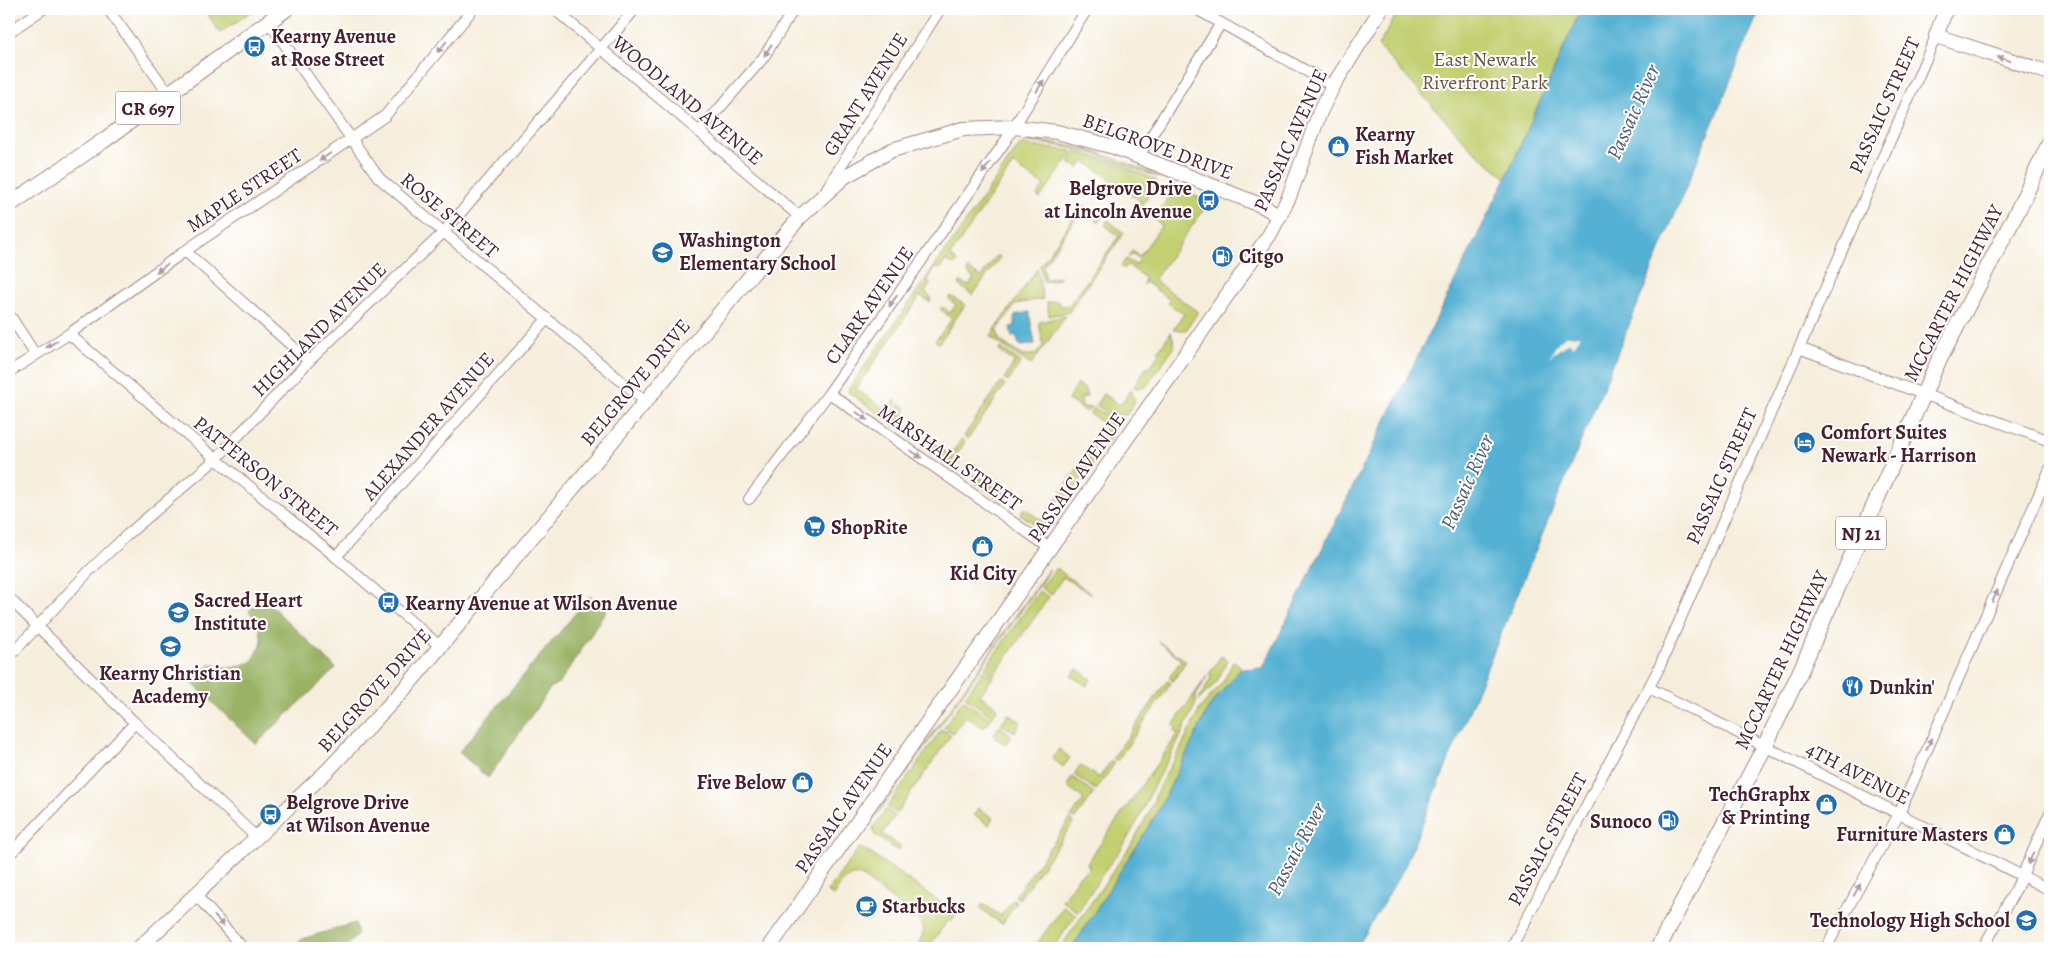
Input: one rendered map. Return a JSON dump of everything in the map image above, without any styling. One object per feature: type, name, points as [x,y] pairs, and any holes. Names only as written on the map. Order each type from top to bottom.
[{"type":"main road","name":"CR 697","points":[[9,205],[103,141],[286,9]]},
{"type":"main road","name":"MCCARTER HIGHWAY","points":[[1658,948],[1765,746],[1800,672],[1923,395],[1957,323],[2018,210],[2050,142]]},
{"type":"street","points":[[9,32],[43,9]]},
{"type":"street","points":[[108,9],[168,93]]},
{"type":"street","name":"MAPLE STREET","points":[[9,372],[69,334],[185,251],[385,116],[473,9]]},
{"type":"street","name":"WOODLAND AVENUE","points":[[554,9],[800,217]]},
{"type":"street","name":"HIGHLAND AVENUE","points":[[9,657],[127,535],[216,459],[309,361],[444,232],[636,9]]},
{"type":"street","points":[[699,132],[763,58],[794,9]]},
{"type":"street","name":"GRANT AVENUE","points":[[820,199],[940,9]]},
{"type":"street","name":"CLARK AVENUE","points":[[749,499],[829,393],[1014,127],[1087,9]]},
{"type":"street","points":[[1196,9],[1333,86]]},
{"type":"street","name":"PASSAIC AVENUE","points":[[769,948],[1264,242],[1289,197],[1312,132],[1333,86],[1381,9]]},
{"type":"street","name":"PASSAIC STREET","points":[[1511,948],[1649,688],[1936,36],[1946,9]]},
{"type":"street","name":"ROSE STREET","points":[[268,22],[379,178],[645,401]]},
{"type":"street","points":[[1139,156],[1221,22]]},
{"type":"street","points":[[1936,36],[2050,73]]},
{"type":"street","name":"BELGROVE DRIVE","points":[[139,948],[328,770],[408,686],[800,217],[844,177],[892,150],[963,129],[1014,127],[1057,132],[1090,140],[1139,156],[1263,206],[1280,216]]},
{"type":"street","points":[[185,251],[309,361]]},
{"type":"street","points":[[9,314],[35,354]]},
{"type":"street","name":"ALEXANDER AVENUE","points":[[336,557],[547,318]]},
{"type":"street","name":"PATTERSON STREET","points":[[69,334],[216,459],[336,557],[440,647]]},
{"type":"street","points":[[1798,348],[2050,441]]},
{"type":"street","name":"MARSHALL STREET","points":[[829,393],[1050,549]]},
{"type":"street","points":[[1826,948],[1899,814],[2050,469]]},
{"type":"street","points":[[9,598],[135,723],[256,837]]},
{"type":"street","name":"4TH AVENUE","points":[[1649,688],[2050,890]]},
{"type":"street","points":[[9,855],[135,723]]},
{"type":"street","points":[[1983,948],[2022,876],[2050,813]]},
{"type":"street","points":[[195,894],[243,948]]},
{"type":"green space","points":[[204,9],[255,9],[220,33]]},
{"type":"green space","name":"East Newark Riverfront Park","points":[[1400,9],[1581,9],[1506,178],[1469,146],[1378,46]]},
{"type":"green space","points":[[1022,141],[1067,145],[1097,152],[1153,173],[1160,178],[1096,154],[1062,146]]},
{"type":"green space","points":[[1019,146],[1072,151],[1040,198],[1037,196],[1044,186],[1013,164],[950,256],[958,262],[953,265],[946,260],[940,269],[936,267],[927,281],[931,283],[925,292],[931,297],[930,302],[920,296],[856,389],[887,410],[895,400],[897,402],[886,419],[848,392],[848,390]]},
{"type":"green space","points":[[1075,151],[1112,162],[1156,180],[1156,185],[1137,211],[1136,206],[1140,200],[1085,161],[1079,168],[1069,163]]},
{"type":"green space","points":[[1176,188],[1209,202],[1154,280],[1198,312],[1186,330],[1173,330],[1184,314],[1168,303],[1170,300],[1146,282],[1143,285],[1145,278],[1128,265],[1124,269],[1121,266],[1126,259],[1136,265],[1140,259],[1133,254],[1130,257],[1128,256],[1132,251],[1140,256],[1162,225],[1155,220],[1155,217]]},
{"type":"green space","points":[[1083,204],[1102,217],[1099,222],[1081,210],[1043,266],[1045,279],[1061,277],[1043,282],[1040,266]]},
{"type":"green space","points":[[1108,220],[1124,233],[1078,298],[1076,296],[1119,236],[1105,225]]},
{"type":"green space","points":[[997,255],[1000,257],[973,295],[960,286],[959,283],[962,282],[969,286],[974,278],[967,273],[968,269],[981,277]]},
{"type":"green space","points":[[1037,269],[1043,299],[1016,304],[997,330],[999,340],[1023,356],[1036,354],[1043,346],[1039,322],[1066,316],[1031,365],[990,337]]},
{"type":"green space","points":[[951,296],[965,305],[939,343],[935,341],[952,319],[940,309],[943,307],[950,313],[956,305],[949,299]]},
{"type":"green space","points":[[1074,298],[1077,300],[1069,312],[1049,316],[1047,302],[1057,301],[1061,306],[1069,305]]},
{"type":"green space","points":[[1171,332],[1175,345],[1146,387],[1135,388],[1134,386],[1146,368],[1148,369],[1160,353],[1158,351]]},
{"type":"green space","points":[[1001,348],[1021,362],[1008,382],[1004,379],[1015,362],[999,351]]},
{"type":"green space","points":[[1001,382],[1005,385],[968,439],[964,436]]},
{"type":"green space","points":[[1077,384],[1085,389],[1087,397],[1082,397],[1081,406],[1091,407],[1087,412],[1068,400]]},
{"type":"green space","points":[[1131,390],[1135,402],[1126,415],[1109,414],[1096,405],[1103,394],[1120,405]]},
{"type":"green space","points":[[900,404],[906,408],[906,411],[895,426],[888,420]]},
{"type":"green space","points":[[1093,408],[1109,416],[1112,435],[1106,443],[1095,443],[1107,426],[1090,414]]},
{"type":"green space","points":[[962,439],[965,442],[950,464],[928,449],[933,443],[950,455]]},
{"type":"green space","points":[[1093,446],[1096,458],[1067,500],[1055,500]]},
{"type":"green space","points":[[973,475],[977,475],[1008,496],[1004,502],[971,479]]},
{"type":"green space","points":[[1053,503],[1056,515],[1045,531],[1020,514],[1024,508],[1041,520]]},
{"type":"green space","points":[[1056,568],[1091,594],[1063,577],[1051,595],[1041,588]]},
{"type":"green space","points":[[1049,569],[1049,571],[869,826],[871,821]]},
{"type":"green space","points":[[1039,591],[1049,597],[994,675],[985,668]]},
{"type":"green space","points":[[590,596],[607,610],[560,682],[551,687],[488,778],[459,752]]},
{"type":"green space","points":[[263,598],[336,668],[256,744],[191,682],[210,664],[233,668],[252,662],[262,643],[259,625],[249,611]]},
{"type":"green space","points":[[1158,641],[1186,661],[1173,681],[1169,678],[1181,660]]},
{"type":"green space","points":[[1221,656],[1228,660],[1216,683],[1198,701],[1212,676],[1209,674]]},
{"type":"green space","points":[[1233,662],[1239,665],[1241,669],[1211,704],[1157,813],[1072,948],[1060,948],[1131,845],[1148,814],[1161,782],[1182,746],[1201,707],[1223,682]]},
{"type":"green space","points":[[1077,669],[1091,679],[1087,686],[1071,676]]},
{"type":"green space","points":[[983,671],[993,677],[980,695],[998,708],[992,717],[965,697]]},
{"type":"green space","points":[[1207,676],[1196,696],[1196,703],[1177,744],[1157,779],[1138,820],[1122,848],[1107,867],[1078,912],[1062,900],[1079,876],[1090,868],[1087,863],[1178,734],[1174,731],[1176,727],[1173,725]]},
{"type":"green space","points":[[1167,681],[1171,683],[1117,761],[1113,758]]},
{"type":"green space","points":[[963,700],[990,719],[984,728],[965,716],[953,733],[944,727]]},
{"type":"green space","points":[[1008,714],[1021,722],[1015,732],[1001,724]]},
{"type":"green space","points":[[1000,726],[1012,736],[1006,745],[993,735]]},
{"type":"green space","points":[[942,729],[951,735],[897,813],[887,807]]},
{"type":"green space","points":[[1059,749],[1070,758],[1063,767],[1052,758]]},
{"type":"green space","points":[[1111,761],[1115,763],[1096,790],[1074,775],[1080,765],[1099,778]]},
{"type":"green space","points":[[1072,777],[1094,793],[1075,819],[1071,817],[1084,799],[1067,786]]},
{"type":"green space","points":[[978,808],[993,818],[989,825],[974,815]]},
{"type":"green space","points":[[886,809],[895,816],[882,834],[901,847],[898,851],[875,835],[873,828]]},
{"type":"green space","points":[[1070,819],[1074,822],[1019,899],[1015,896]]},
{"type":"green space","points":[[859,848],[867,851],[956,913],[951,922],[948,920],[928,948],[915,948],[924,930],[920,920],[861,876],[852,875],[848,877],[833,896],[827,892]]},
{"type":"green space","points":[[1013,899],[1017,902],[1002,924],[980,909],[983,904],[1001,916]]},
{"type":"green space","points":[[1064,906],[1076,915],[1053,948],[1034,948]]},
{"type":"green space","points":[[355,923],[358,934],[345,948],[292,948],[302,939]]},
{"type":"water","name":"Passaic River","points":[[1581,9],[1760,9],[1404,868],[1357,948],[1072,948],[1157,813],[1211,704],[1241,669],[1263,668],[1506,178]]},
{"type":"water","points":[[1029,312],[1035,344],[1021,346],[1018,343],[1017,336],[1012,337],[1010,327],[1015,326],[1014,318],[1016,315]]},
{"type":"pier","points":[[1581,335],[1573,348],[1569,342],[1549,357],[1559,341],[1566,336]]},
{"type":"place","name":"Kearny Avenue at Rose Street","points":[[255,47]]},
{"type":"place","name":"Kearny Fish Market","points":[[1339,146]]},
{"type":"place","name":"Belgrove Drive at Lincoln Avenue","points":[[1208,200]]},
{"type":"place","name":"Washington Elementary School","points":[[663,252]]},
{"type":"place","name":"Citgo","points":[[1223,256]]},
{"type":"place","name":"Comfort Suites Newark - Harrison","points":[[1805,443]]},
{"type":"place","name":"ShopRite","points":[[815,527]]},
{"type":"place","name":"Kid City","points":[[983,547]]},
{"type":"place","name":"Kearny Avenue at Wilson Avenue","points":[[389,603]]},
{"type":"place","name":"Sacred Heart Institute","points":[[178,612]]},
{"type":"place","name":"Kearny Christian Academy","points":[[170,647]]},
{"type":"place","name":"Dunkin'","points":[[1853,687]]},
{"type":"place","name":"Five Below","points":[[802,782]]},
{"type":"place","name":"TechGraphx & Printing","points":[[1826,805]]},
{"type":"place","name":"Belgrove Drive at Wilson Avenue","points":[[270,814]]},
{"type":"place","name":"Sunoco","points":[[1668,821]]},
{"type":"place","name":"Furniture Masters","points":[[2004,834]]},
{"type":"place","name":"Starbucks","points":[[866,906]]},
{"type":"place","name":"Technology High School","points":[[2026,920]]}]
